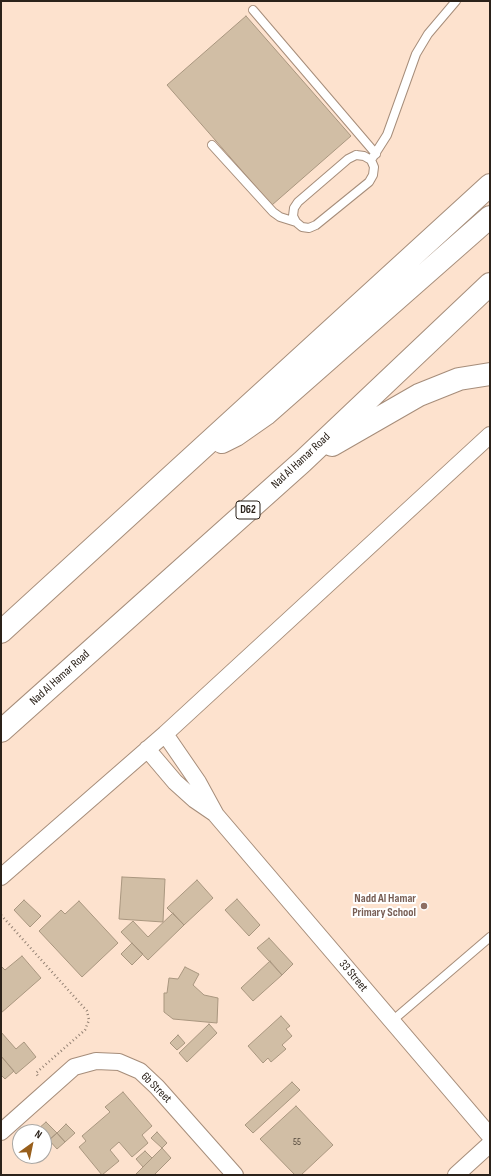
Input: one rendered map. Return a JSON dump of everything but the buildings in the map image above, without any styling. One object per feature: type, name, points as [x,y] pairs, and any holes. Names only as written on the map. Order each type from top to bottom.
[{"type":"main road","points":[[1,632],[490,186]]},
{"type":"main road","points":[[194,455],[236,435],[266,414],[490,217]]},
{"type":"main road","name":"Nad Al Hamar Road","points":[[1,731],[302,462],[490,284]]},
{"type":"main road","points":[[302,462],[419,395],[459,379],[490,374]]},
{"type":"street","points":[[1,877],[165,734],[490,436]]},
{"type":"street","name":"33 Street","points":[[165,734],[195,777],[216,816]]},
{"type":"street","name":"33 Street","points":[[147,749],[180,786],[216,816],[490,1136]]},
{"type":"street","name":"6b Street","points":[[1,1132],[74,1067],[96,1060],[119,1062],[140,1071],[157,1087],[235,1175]]},
{"type":"street","points":[[456,1175],[490,1144]]},
{"type":"lane","points":[[373,157],[387,135],[416,54],[428,34],[456,1]]},
{"type":"lane","points":[[212,145],[273,212],[280,217],[296,222],[302,227],[309,228],[316,225],[369,182],[373,175],[373,157],[253,10]]},
{"type":"lane","points":[[296,222],[293,216],[294,208],[298,202],[348,159],[356,155],[373,157]]},
{"type":"lane","points":[[392,1021],[490,937]]},
{"type":"path","points":[[1,915],[87,1011],[89,1020],[85,1030],[36,1073],[48,1089]]},
{"type":"place","name":"Nadd Al Hamar Primary School","points":[[424,906]]}]
